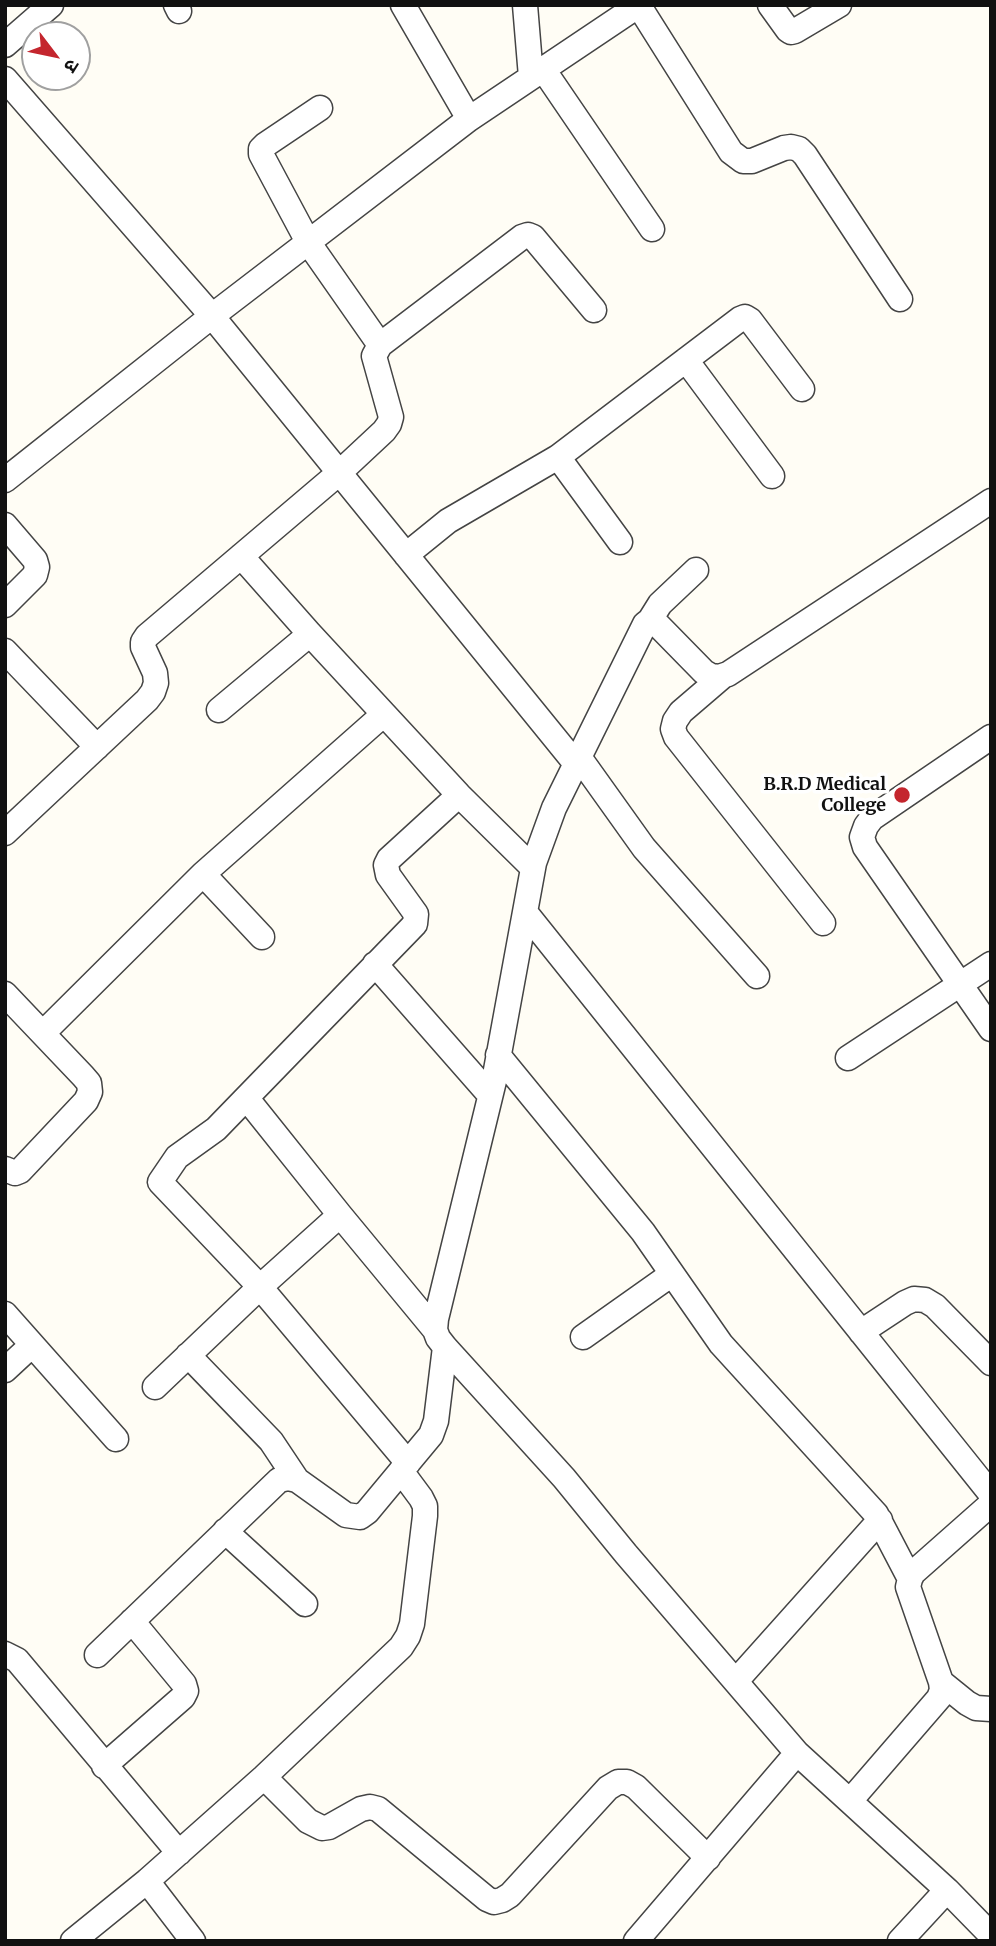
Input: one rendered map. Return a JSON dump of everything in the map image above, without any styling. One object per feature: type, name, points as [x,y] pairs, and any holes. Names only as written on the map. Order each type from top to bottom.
[{"type":"street","points":[[5,45],[51,5]]},
{"type":"street","points":[[403,5],[468,119]]},
{"type":"street","points":[[525,5],[537,73],[652,229]]},
{"type":"street","points":[[5,480],[468,119],[639,5],[731,152],[743,161],[752,161],[785,148],[799,149],[900,299]]},
{"type":"street","points":[[769,5],[791,32],[839,5]]},
{"type":"street","points":[[5,79],[212,316],[578,761],[644,848],[757,976]]},
{"type":"street","points":[[320,108],[265,145],[261,149],[263,160],[308,242],[380,345]]},
{"type":"street","points":[[5,833],[153,692],[155,673],[143,648],[146,636],[339,473],[384,431],[391,417],[374,356],[380,345],[528,235],[533,237],[594,310]]},
{"type":"street","points":[[406,555],[448,521],[558,457],[740,319],[745,317],[750,320],[802,389]]},
{"type":"street","points":[[686,360],[772,476]]},
{"type":"street","points":[[558,457],[620,542]]},
{"type":"street","points":[[823,923],[676,737],[673,729],[675,721],[681,712],[723,676],[991,501]]},
{"type":"street","points":[[5,525],[35,560],[37,568],[35,575],[5,605]]},
{"type":"street","points":[[241,556],[459,795],[533,868]]},
{"type":"street","points":[[188,1355],[271,1441],[297,1480],[346,1515],[360,1517],[367,1512],[431,1434],[436,1421],[440,1338],[436,1319],[490,1095],[533,868],[543,835],[642,629],[660,604],[696,570]]},
{"type":"street","points":[[650,620],[704,672],[711,676],[723,676]]},
{"type":"street","points":[[219,710],[310,634]]},
{"type":"street","points":[[5,651],[97,747]]},
{"type":"street","points":[[43,1033],[203,874],[384,714]]},
{"type":"street","points":[[991,737],[872,818],[862,837],[865,847],[991,1029]]},
{"type":"street","points":[[73,1941],[147,1881],[264,1777],[401,1647],[408,1636],[412,1624],[425,1506],[405,1467],[260,1287],[160,1182],[177,1157],[216,1129],[415,924],[417,919],[414,909],[388,875],[386,865],[389,859],[459,795]]},
{"type":"street","points":[[203,874],[262,936]]},
{"type":"street","points":[[525,912],[991,1494]]},
{"type":"street","points":[[375,964],[490,1095]]},
{"type":"street","points":[[848,1058],[991,964]]},
{"type":"street","points":[[5,994],[83,1076],[89,1083],[90,1092],[86,1101],[20,1171],[15,1173],[5,1169]]},
{"type":"street","points":[[498,1055],[633,1219],[729,1354],[867,1503],[880,1520],[910,1579]]},
{"type":"street","points":[[248,1096],[248,1100],[340,1216],[440,1338],[564,1478],[797,1754],[947,1890],[991,1936]]},
{"type":"street","points":[[155,1387],[260,1287],[340,1216]]},
{"type":"street","points":[[583,1337],[672,1274]]},
{"type":"street","points":[[861,1332],[905,1303],[914,1299],[925,1300],[935,1306],[991,1363]]},
{"type":"street","points":[[5,1314],[116,1439]]},
{"type":"street","points":[[5,1370],[32,1345]]},
{"type":"street","points":[[97,1655],[279,1480],[297,1480]]},
{"type":"street","points":[[850,1801],[939,1698],[942,1690],[942,1682],[908,1587],[910,1579],[913,1573],[991,1504]]},
{"type":"street","points":[[736,1681],[880,1520]]},
{"type":"street","points":[[225,1531],[305,1604]]},
{"type":"street","points":[[104,1766],[183,1697],[186,1691],[184,1684],[132,1621]]},
{"type":"street","points":[[5,1654],[17,1660],[179,1853]]},
{"type":"street","points":[[942,1682],[976,1708],[991,1709]]},
{"type":"street","points":[[636,1941],[797,1754]]},
{"type":"street","points":[[264,1777],[308,1821],[322,1828],[329,1827],[361,1809],[378,1809],[494,1902],[510,1895],[608,1788],[618,1782],[627,1782],[636,1787],[708,1858]]},
{"type":"street","points":[[147,1881],[193,1941]]},
{"type":"street","points":[[901,1941],[947,1890]]},
{"type":"place","name":"B.R.D Medical College","points":[[902,795]]}]
